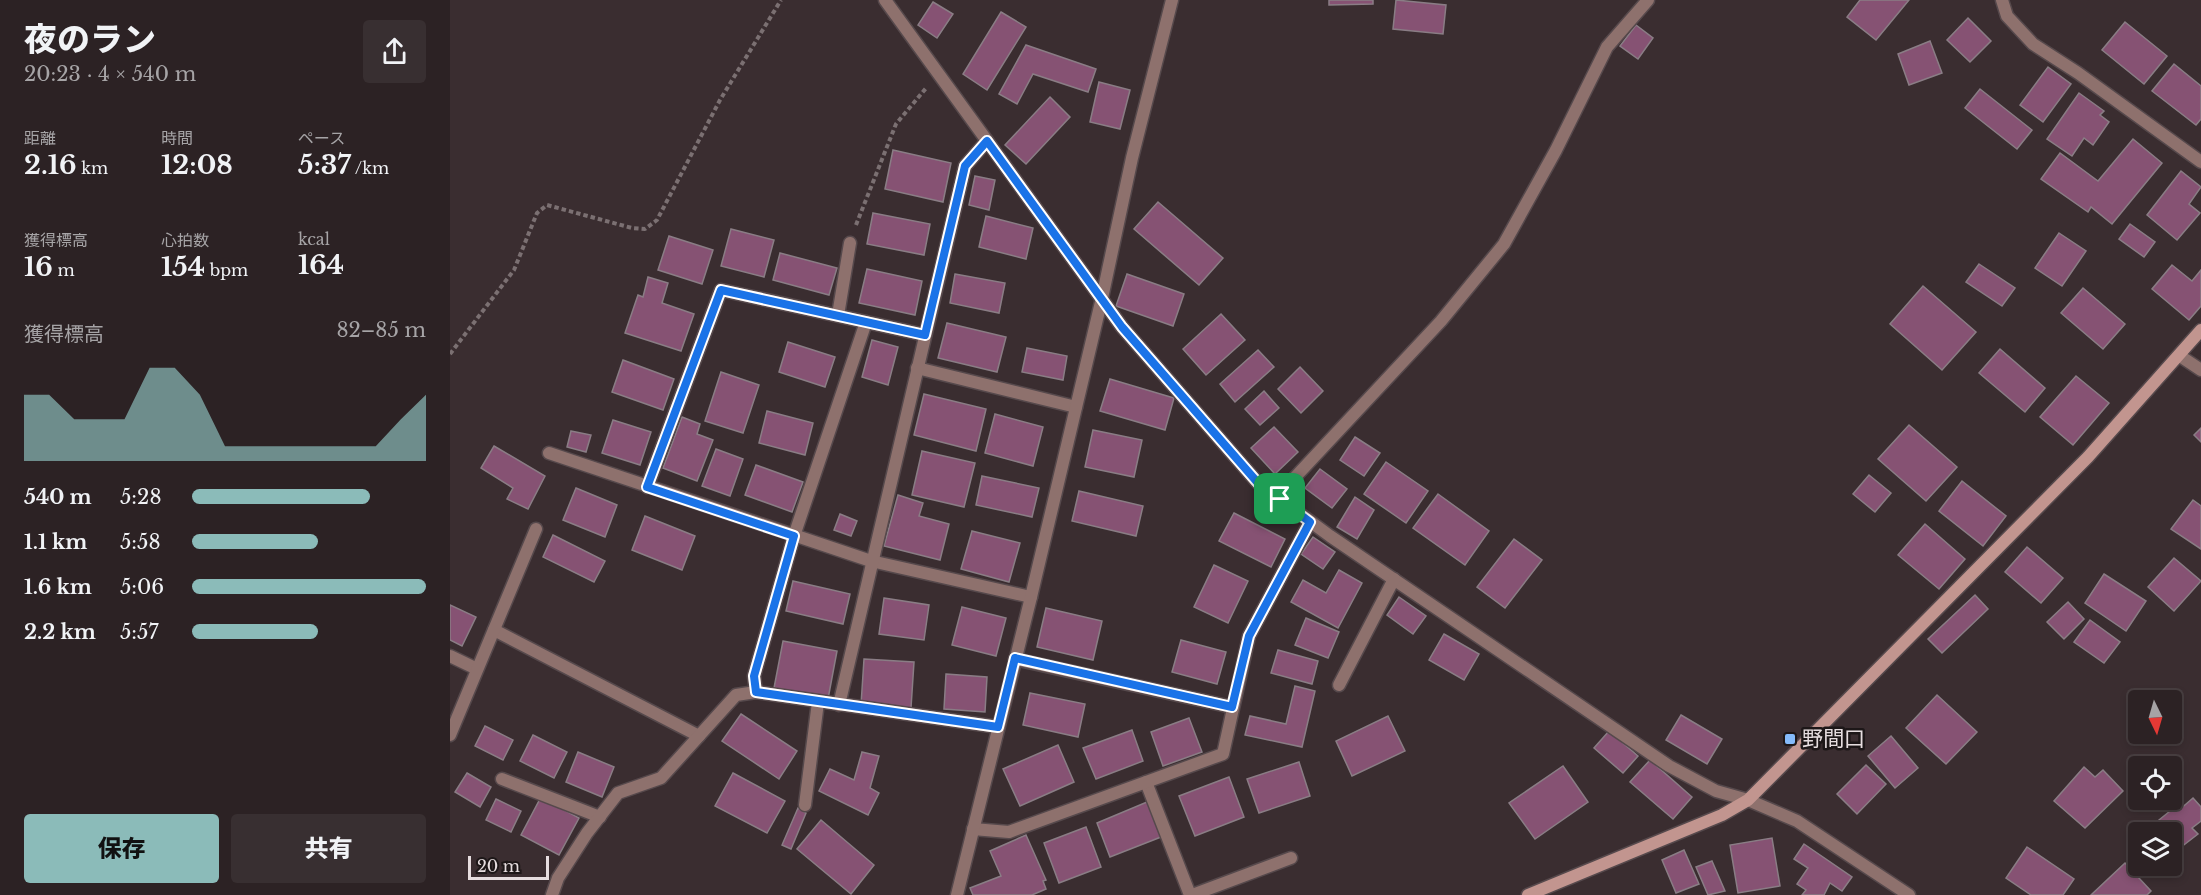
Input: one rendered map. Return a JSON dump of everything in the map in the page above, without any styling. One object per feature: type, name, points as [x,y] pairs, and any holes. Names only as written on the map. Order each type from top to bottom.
[{"type":"street","points":[[885,0],[1122,327],[1258,483],[1310,522],[1669,766],[1716,791],[1748,800],[1797,821],[1909,895]]},
{"type":"street","points":[[957,895],[1031,597],[1102,298],[1132,158],[1172,0]]},
{"type":"street","points":[[1280,499],[1285,488],[1441,321],[1504,244],[1556,150],[1607,47],[1648,0]]},
{"type":"street","points":[[2002,0],[2007,16],[2033,44],[2078,73],[2201,162]]},
{"type":"street","points":[[839,705],[965,166],[987,141]]},
{"type":"street","points":[[838,315],[850,243]]},
{"type":"street","points":[[647,487],[721,290],[925,335]]},
{"type":"street","points":[[756,692],[754,676],[794,536],[866,322]]},
{"type":"street","points":[[1528,895],[1722,815],[1748,800],[2088,457],[2201,330]]},
{"type":"street","points":[[2180,356],[2201,370]]},
{"type":"street","points":[[917,368],[1076,406]]},
{"type":"street","points":[[549,453],[871,561],[1031,597]]},
{"type":"street","points":[[973,829],[1009,832],[1223,754],[1249,636],[1310,522]]},
{"type":"street","points":[[450,735],[536,529]]},
{"type":"street","points":[[1339,685],[1394,579]]},
{"type":"street","points":[[494,630],[699,736]]},
{"type":"street","points":[[450,656],[477,669]]},
{"type":"street","points":[[1015,658],[1232,707]]},
{"type":"street","points":[[552,895],[558,878],[618,793],[661,778],[736,695],[756,692],[998,727]]},
{"type":"street","points":[[805,805],[818,702]]},
{"type":"street","points":[[502,778],[600,817]]},
{"type":"street","points":[[1146,782],[1191,895],[1291,858]]},
{"type":"path","points":[[450,354],[514,270],[537,213],[547,205],[632,228],[645,228],[657,220],[720,100],[781,0]]},
{"type":"path","points":[[850,243],[868,191],[896,124],[927,86],[941,78]]},
{"type":"building","points":[[1329,0],[1373,0],[1373,4],[1329,5]]},
{"type":"building","points":[[1396,0],[1446,5],[1443,34],[1393,29]]},
{"type":"building","points":[[1860,0],[1909,0],[1876,40],[1847,17]]},
{"type":"building","points":[[933,2],[953,14],[937,38],[918,25]]},
{"type":"building","points":[[1001,12],[1026,27],[987,90],[963,74]]},
{"type":"building","points":[[1968,18],[1991,41],[1970,62],[1947,40]]},
{"type":"building","points":[[2125,22],[2167,56],[2144,84],[2102,50]]},
{"type":"building","points":[[1636,25],[1653,38],[1638,59],[1620,46]]},
{"type":"building","points":[[1930,41],[1942,73],[1909,85],[1898,54]]},
{"type":"building","points":[[1026,45],[1096,69],[1088,92],[1033,74],[1017,104],[999,94]]},
{"type":"building","points":[[2174,64],[2201,86],[2201,119],[2196,125],[2152,91]]},
{"type":"building","points":[[2048,67],[2071,84],[2043,122],[2020,105]]},
{"type":"building","points":[[1099,82],[1130,90],[1120,129],[1090,122]]},
{"type":"building","points":[[1980,89],[2032,130],[2017,149],[1965,108]]},
{"type":"building","points":[[2079,93],[2104,111],[2100,115],[2109,122],[2093,145],[2084,138],[2072,156],[2047,139]]},
{"type":"building","points":[[1050,97],[1070,117],[1026,164],[1005,145]]},
{"type":"building","points":[[2133,139],[2162,163],[2112,224],[2091,207],[2088,212],[2041,179],[2060,153],[2098,181]]},
{"type":"building","points":[[893,150],[951,163],[943,202],[885,189]]},
{"type":"building","points":[[2181,171],[2201,187],[2189,204],[2200,213],[2177,240],[2147,215]]},
{"type":"building","points":[[975,176],[995,180],[989,210],[969,205]]},
{"type":"building","points":[[1158,202],[1223,258],[1199,285],[1134,229]]},
{"type":"building","points":[[873,213],[930,224],[924,255],[867,244]]},
{"type":"building","points":[[986,216],[1033,228],[1026,259],[979,247]]},
{"type":"building","points":[[2130,224],[2155,242],[2144,257],[2119,239]]},
{"type":"building","points":[[731,229],[774,240],[764,277],[721,266]]},
{"type":"building","points":[[2059,233],[2086,251],[2062,286],[2035,268]]},
{"type":"building","points":[[669,236],[713,250],[702,284],[658,270]]},
{"type":"building","points":[[780,253],[837,268],[829,295],[773,280]]},
{"type":"building","points":[[1979,264],[2015,288],[2002,306],[1966,282]]},
{"type":"building","points":[[2172,265],[2192,281],[2201,270],[2201,306],[2189,320],[2152,289]]},
{"type":"building","points":[[867,269],[922,281],[915,315],[859,303]]},
{"type":"building","points":[[955,274],[1005,283],[999,313],[950,303]]},
{"type":"building","points":[[1127,274],[1184,294],[1173,326],[1116,306]]},
{"type":"building","points":[[648,277],[668,283],[662,303],[694,314],[681,351],[625,333],[638,295],[643,297]]},
{"type":"building","points":[[1923,286],[1976,332],[1942,370],[1890,324]]},
{"type":"building","points":[[2083,288],[2125,324],[2103,349],[2061,313]]},
{"type":"building","points":[[1221,314],[1245,340],[1206,375],[1183,349]]},
{"type":"building","points":[[947,323],[1006,337],[997,372],[938,358]]},
{"type":"building","points":[[872,340],[898,347],[888,385],[862,377]]},
{"type":"building","points":[[788,342],[835,357],[825,387],[779,372]]},
{"type":"building","points":[[1027,348],[1067,356],[1063,380],[1022,372]]},
{"type":"building","points":[[2000,349],[2045,388],[2025,412],[1979,373]]},
{"type":"building","points":[[1258,350],[1274,367],[1235,402],[1220,384]]},
{"type":"building","points":[[623,360],[674,379],[663,410],[612,392]]},
{"type":"building","points":[[1300,367],[1323,391],[1301,413],[1278,389]]},
{"type":"building","points":[[721,372],[759,385],[743,433],[705,421]]},
{"type":"building","points":[[2076,376],[2109,403],[2073,445],[2040,417]]},
{"type":"building","points":[[1110,379],[1174,398],[1165,430],[1100,411]]},
{"type":"building","points":[[1264,391],[1279,408],[1260,425],[1245,409]]},
{"type":"building","points":[[924,394],[986,409],[976,451],[914,435]]},
{"type":"building","points":[[767,411],[813,423],[805,455],[759,443]]},
{"type":"building","points":[[995,414],[1043,427],[1033,466],[985,453]]},
{"type":"building","points":[[682,417],[700,424],[697,434],[713,440],[697,481],[663,468]]},
{"type":"building","points":[[613,420],[651,432],[640,465],[602,453]]},
{"type":"building","points":[[1909,425],[1957,467],[1926,501],[1878,459]]},
{"type":"building","points":[[1274,427],[1298,452],[1275,474],[1251,448]]},
{"type":"building","points":[[2201,428],[2201,442],[2194,435]]},
{"type":"building","points":[[1093,430],[1142,440],[1134,477],[1085,467]]},
{"type":"building","points":[[571,431],[591,435],[586,452],[567,447]]},
{"type":"building","points":[[1355,437],[1380,453],[1364,476],[1340,460]]},
{"type":"building","points":[[494,446],[545,476],[528,509],[507,499],[513,488],[481,468]]},
{"type":"building","points":[[716,449],[743,459],[730,496],[702,486]]},
{"type":"building","points":[[922,451],[975,463],[964,507],[912,495]]},
{"type":"building","points":[[1386,462],[1428,491],[1406,523],[1364,494]]},
{"type":"building","points":[[756,465],[803,482],[792,512],[745,495]]},
{"type":"building","points":[[1320,469],[1347,489],[1332,508],[1305,488]]},
{"type":"building","points":[[1869,475],[1891,493],[1875,512],[1853,494]]},
{"type":"building","points":[[982,476],[1039,488],[1032,517],[976,505]]},
{"type":"building","points":[[1962,481],[2006,516],[1983,546],[1939,511]]},
{"type":"building","points":[[576,488],[617,505],[605,537],[563,520]]},
{"type":"building","points":[[1079,491],[1143,506],[1136,536],[1072,521]]},
{"type":"building","points":[[1438,494],[1489,531],[1465,565],[1413,528]]},
{"type":"building","points":[[898,495],[923,503],[919,516],[949,524],[940,560],[884,546]]},
{"type":"building","points":[[1355,497],[1374,510],[1357,539],[1337,527]]},
{"type":"building","points":[[2193,500],[2201,506],[2201,549],[2171,529]]},
{"type":"building","points":[[1234,513],[1285,539],[1271,567],[1219,541]]},
{"type":"building","points":[[840,514],[857,521],[851,536],[834,530]]},
{"type":"building","points":[[645,516],[695,536],[682,570],[632,550]]},
{"type":"building","points":[[1925,524],[1965,559],[1939,589],[1898,555]]},
{"type":"building","points":[[972,531],[1020,543],[1009,582],[961,569]]},
{"type":"building","points":[[553,535],[605,561],[594,582],[543,557]]},
{"type":"building","points":[[1313,537],[1335,552],[1323,569],[1301,554]]},
{"type":"building","points":[[1514,539],[1542,560],[1505,608],[1477,587]]},
{"type":"building","points":[[2027,547],[2063,578],[2041,603],[2005,572]]},
{"type":"building","points":[[2174,558],[2201,581],[2174,611],[2148,587]]},
{"type":"building","points":[[1214,565],[1248,581],[1228,623],[1194,607]]},
{"type":"building","points":[[1339,570],[1362,583],[1338,628],[1291,602],[1303,580],[1326,593]]},
{"type":"building","points":[[2104,574],[2146,601],[2126,631],[2085,603]]},
{"type":"building","points":[[793,581],[850,594],[843,624],[786,611]]},
{"type":"building","points":[[1975,595],[1988,609],[1942,653],[1928,639]]},
{"type":"building","points":[[1399,597],[1426,616],[1413,634],[1387,615]]},
{"type":"building","points":[[884,598],[929,605],[924,640],[879,634]]},
{"type":"building","points":[[2068,602],[2084,619],[2064,639],[2047,622]]},
{"type":"building","points":[[450,605],[476,617],[462,646],[450,640]]},
{"type":"building","points":[[962,607],[1006,618],[996,656],[952,645]]},
{"type":"building","points":[[1046,608],[1102,621],[1093,660],[1037,647]]},
{"type":"building","points":[[1306,618],[1339,632],[1328,658],[1295,645]]},
{"type":"building","points":[[2090,620],[2120,642],[2104,663],[2074,642]]},
{"type":"building","points":[[1444,634],[1479,654],[1464,680],[1429,660]]},
{"type":"building","points":[[1181,640],[1226,652],[1217,684],[1172,672]]},
{"type":"building","points":[[783,641],[837,651],[828,699],[774,688]]},
{"type":"building","points":[[1278,650],[1318,661],[1312,684],[1271,673]]},
{"type":"building","points":[[864,659],[914,662],[911,708],[861,705]]},
{"type":"building","points":[[946,674],[987,677],[985,712],[944,709]]},
{"type":"building","points":[[1295,686],[1315,691],[1302,747],[1245,735],[1250,716],[1286,724]]},
{"type":"building","points":[[1030,693],[1085,704],[1078,737],[1023,725]]},
{"type":"building","points":[[1937,695],[1977,732],[1946,764],[1906,728]]},
{"type":"building","points":[[741,714],[797,751],[779,779],[722,741]]},
{"type":"building","points":[[1681,715],[1722,739],[1707,764],[1666,740]]},
{"type":"building","points":[[1388,716],[1405,751],[1352,776],[1336,741]]},
{"type":"building","points":[[1189,718],[1202,752],[1163,766],[1151,732]]},
{"type":"building","points":[[485,726],[513,740],[503,760],[475,746]]},
{"type":"building","points":[[1132,730],[1143,761],[1096,779],[1083,748]]},
{"type":"building","points":[[1609,731],[1638,756],[1623,773],[1594,748]]},
{"type":"building","points":[[533,735],[567,752],[554,778],[520,761]]},
{"type":"building","points":[[1891,736],[1918,768],[1895,788],[1868,756]]},
{"type":"building","points":[[1058,745],[1074,782],[1020,806],[1003,769]]},
{"type":"building","points":[[578,752],[614,767],[602,797],[566,782]]},
{"type":"building","points":[[862,752],[879,756],[870,788],[879,793],[868,815],[819,791],[830,769],[854,780]]},
{"type":"building","points":[[1650,760],[1692,797],[1673,819],[1630,782]]},
{"type":"building","points":[[1299,762],[1310,796],[1259,813],[1247,779]]},
{"type":"building","points":[[1866,765],[1886,784],[1857,814],[1837,794]]},
{"type":"building","points":[[1563,766],[1588,802],[1535,839],[1509,803]]},
{"type":"building","points":[[2084,767],[2095,777],[2103,770],[2123,791],[2085,828],[2054,801]]},
{"type":"building","points":[[467,773],[491,787],[480,807],[455,792]]},
{"type":"building","points":[[733,773],[785,801],[767,833],[715,806]]},
{"type":"building","points":[[1229,777],[1244,817],[1195,836],[1179,796]]},
{"type":"building","points":[[541,797],[579,818],[559,855],[521,835]]},
{"type":"building","points":[[2193,798],[2201,807],[2201,821],[2192,828],[2198,834],[2182,846],[2182,822],[2156,822],[2171,810],[2178,811],[2182,810]]},
{"type":"building","points":[[496,799],[521,811],[511,832],[486,820]]},
{"type":"building","points":[[1147,802],[1161,837],[1110,857],[1097,823]]},
{"type":"building","points":[[798,808],[806,813],[791,849],[782,845]]},
{"type":"building","points":[[821,820],[874,865],[851,894],[797,849]]},
{"type":"building","points":[[1086,827],[1101,867],[1059,883],[1044,843]]},
{"type":"building","points":[[1026,835],[1046,880],[1043,881],[1046,889],[1032,895],[973,895],[970,888],[1001,876],[990,851]]},
{"type":"building","points":[[1772,838],[1780,886],[1738,893],[1730,845]]},
{"type":"building","points":[[1804,844],[1852,877],[1842,891],[1830,883],[1824,895],[1802,895],[1806,890],[1797,884],[1808,868],[1794,859]]},
{"type":"building","points":[[2027,847],[2074,879],[2063,895],[2031,895],[2006,878]]},
{"type":"building","points":[[1684,850],[1699,884],[1676,893],[1662,860]]},
{"type":"building","points":[[1712,861],[1725,891],[1708,895],[1696,867]]},
{"type":"building","points":[[2125,863],[2128,866],[2128,876],[2137,876],[2151,891],[2147,895],[2091,895]]},
{"type":"place","name":"野間口","points":[[1790,739]]},
{"type":"route","points":[[987,141],[1122,327],[1258,483],[1280,499],[1310,522],[1249,636],[1232,707],[1015,658],[998,727],[756,692],[754,676],[794,536],[647,487],[721,290],[925,335],[965,166],[987,141]]}]
